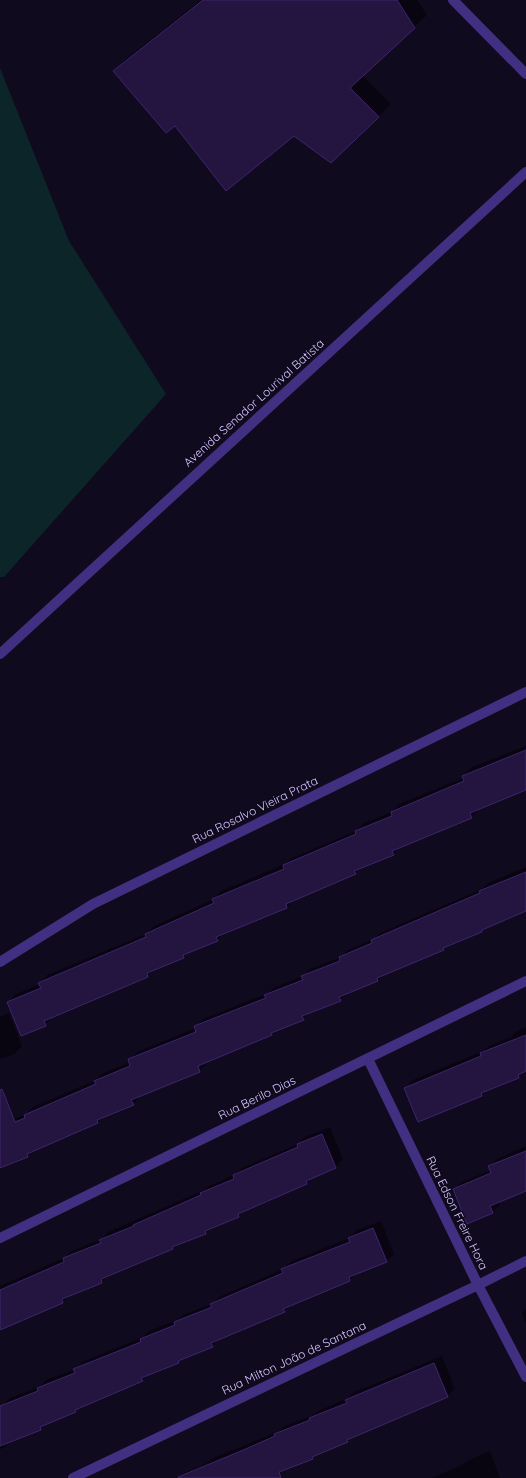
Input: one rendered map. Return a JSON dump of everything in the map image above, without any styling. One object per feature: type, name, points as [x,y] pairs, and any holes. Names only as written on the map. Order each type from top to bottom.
[{"type":"street","points":[[453,0],[526,74]]},
{"type":"street","name":"Avenida Senador Lourival Batista","points":[[0,654],[526,172]]},
{"type":"street","name":"Rua Rosalvo Vieira Prata","points":[[0,962],[93,904],[526,692]]},
{"type":"street","name":"Rua Berilo Dias","points":[[0,1238],[526,981]]},
{"type":"street","name":"Rua Edson Freire Hora","points":[[368,1059],[478,1285],[526,1377]]},
{"type":"street","name":"Rua Milton João de Santana","points":[[73,1478],[526,1261]]},
{"type":"green space","points":[[0,68],[69,241],[166,394],[4,577],[0,577]]},
{"type":"building","points":[[203,0],[397,0],[415,28],[350,88],[379,117],[331,163],[294,136],[226,191],[175,126],[166,133],[113,71]]},
{"type":"building","points":[[526,750],[526,790],[470,813],[472,818],[392,851],[394,855],[354,871],[356,874],[286,904],[287,908],[216,937],[218,941],[183,955],[184,958],[147,973],[148,977],[44,1021],[46,1026],[21,1036],[7,1002],[41,988],[38,983],[146,937],[145,934],[214,903],[212,899],[284,869],[283,865],[356,834],[355,831],[392,816],[391,812],[464,781],[462,776]]},
{"type":"building","points":[[526,872],[526,911],[482,930],[482,932],[443,948],[444,950],[377,978],[378,981],[339,997],[341,1001],[302,1016],[304,1020],[271,1033],[272,1035],[198,1066],[200,1072],[131,1100],[134,1105],[97,1120],[98,1123],[27,1154],[28,1157],[0,1168],[0,1090],[2,1089],[15,1122],[25,1118],[24,1115],[96,1084],[94,1081],[130,1066],[128,1059],[196,1032],[194,1026],[266,998],[264,995],[303,980],[301,976],[340,961],[339,957],[372,943],[371,940],[480,893],[479,891]]},
{"type":"building","points":[[526,1035],[526,1071],[518,1075],[519,1078],[481,1093],[482,1096],[418,1122],[404,1088],[481,1056],[480,1053]]},
{"type":"building","points":[[322,1134],[336,1168],[306,1181],[307,1184],[238,1214],[239,1217],[205,1231],[206,1234],[172,1247],[173,1249],[101,1279],[102,1283],[62,1299],[63,1303],[0,1330],[0,1290],[64,1262],[63,1258],[101,1243],[99,1240],[134,1226],[133,1225],[201,1195],[200,1193],[234,1179],[233,1175],[298,1147],[297,1144]]},
{"type":"building","points":[[526,1151],[526,1191],[490,1206],[493,1213],[467,1224],[453,1189],[491,1173],[488,1166]]},
{"type":"building","points":[[373,1228],[387,1262],[349,1277],[350,1281],[283,1309],[285,1312],[211,1343],[213,1347],[178,1361],[179,1363],[141,1378],[143,1381],[75,1410],[76,1412],[40,1427],[41,1430],[0,1446],[0,1406],[38,1391],[37,1388],[75,1373],[73,1369],[141,1342],[140,1339],[175,1325],[174,1322],[212,1307],[210,1304],[283,1273],[281,1269],[350,1242],[348,1238]]},
{"type":"building","points":[[434,1363],[448,1397],[347,1440],[348,1442],[312,1457],[313,1459],[279,1472],[281,1478],[178,1478],[275,1436],[274,1434],[310,1420],[309,1418],[347,1403],[345,1400]]}]
